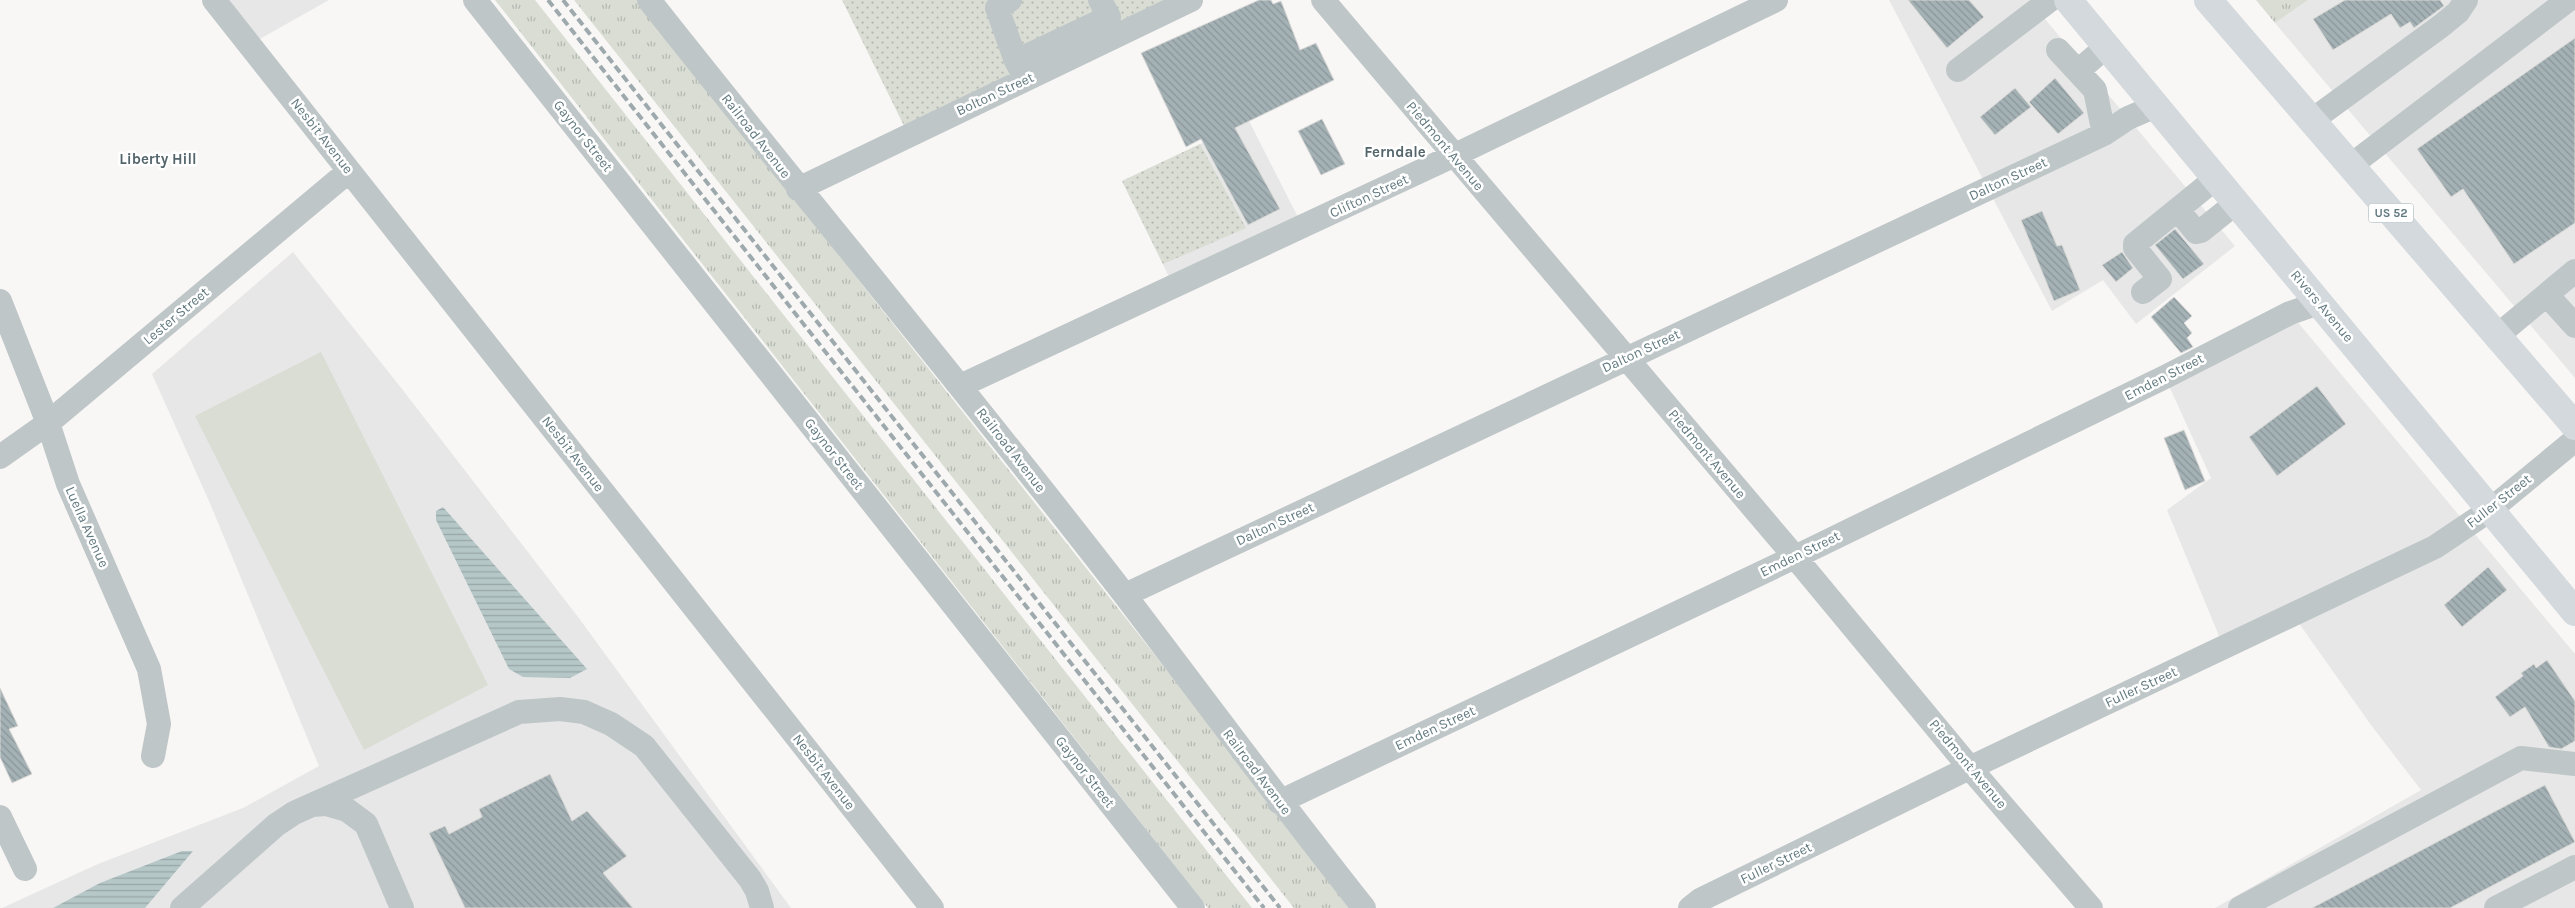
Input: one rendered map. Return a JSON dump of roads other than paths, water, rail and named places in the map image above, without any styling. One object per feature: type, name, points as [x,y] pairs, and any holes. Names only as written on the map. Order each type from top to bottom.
[{"type":"main road","name":"Rivers Avenue","points":[[2068,0],[2575,612]]},
{"type":"main road","points":[[2076,0],[2102,39]]},
{"type":"main road","points":[[2093,0],[2142,60],[2156,106]]},
{"type":"main road","points":[[2188,0],[2206,21],[2233,30]]},
{"type":"main road","name":"US 52","points":[[2208,0],[2575,426]]},
{"type":"street","name":"Nesbit Avenue","points":[[214,0],[932,908]]},
{"type":"street","name":"Gaynor Street","points":[[475,0],[1193,908]]},
{"type":"street","name":"Railroad Avenue","points":[[649,0],[798,188],[960,386],[1125,595],[1279,802],[1364,908]]},
{"type":"street","points":[[1010,0],[997,8],[1021,70],[1109,17],[1100,0]]},
{"type":"street","name":"Bolton Street","points":[[798,188],[1021,70],[1191,0]]},
{"type":"street","name":"Piedmont Avenue","points":[[1323,0],[1795,557],[1970,768],[2091,908]]},
{"type":"street","name":"Clifton Street","points":[[960,386],[1454,156],[1776,0]]},
{"type":"street","points":[[1958,70],[2050,0]]},
{"type":"street","points":[[2311,121],[2441,26],[2458,12],[2466,0]]},
{"type":"street","points":[[2350,166],[2568,0]]},
{"type":"street","points":[[2078,71],[2102,39]]},
{"type":"street","points":[[2058,50],[2095,90],[2104,134]]},
{"type":"street","name":"Dalton Street","points":[[1125,595],[2104,134],[2128,118],[2156,106]]},
{"type":"street","name":"Lester Street","points":[[0,458],[48,423],[349,171]]},
{"type":"street","points":[[2143,292],[2160,279],[2135,248],[2135,244],[2215,179]]},
{"type":"street","points":[[2178,210],[2196,232],[2201,231],[2236,203]]},
{"type":"street","points":[[2497,336],[2575,271]]},
{"type":"street","points":[[2547,295],[2575,326]]},
{"type":"street","name":"Luella Avenue","points":[[0,301],[48,423],[68,484],[149,669],[159,724],[153,756]]},
{"type":"street","name":"Emden Street","points":[[1279,802],[1795,557],[2165,377],[2290,313],[2319,302]]},
{"type":"street","name":"Fuller Street","points":[[1690,908],[1700,900],[1970,768],[2436,547],[2490,510],[2575,440]]},
{"type":"street","points":[[182,908],[276,825],[294,813],[519,712],[560,709],[584,712],[611,724],[644,746],[750,879],[758,891],[762,908]]},
{"type":"street","points":[[2240,908],[2521,758],[2575,764]]},
{"type":"street","points":[[312,805],[326,804],[347,810],[366,824],[402,908]]},
{"type":"street","points":[[0,817],[25,869]]},
{"type":"street","points":[[2496,908],[2575,867]]},
{"type":"railway","points":[[548,0],[1264,908]]},
{"type":"railway","points":[[563,0],[1280,908]]},
{"type":"district","name":"Ferndale","points":[[1395,152]]},
{"type":"district","name":"Liberty Hill","points":[[158,159]]}]
